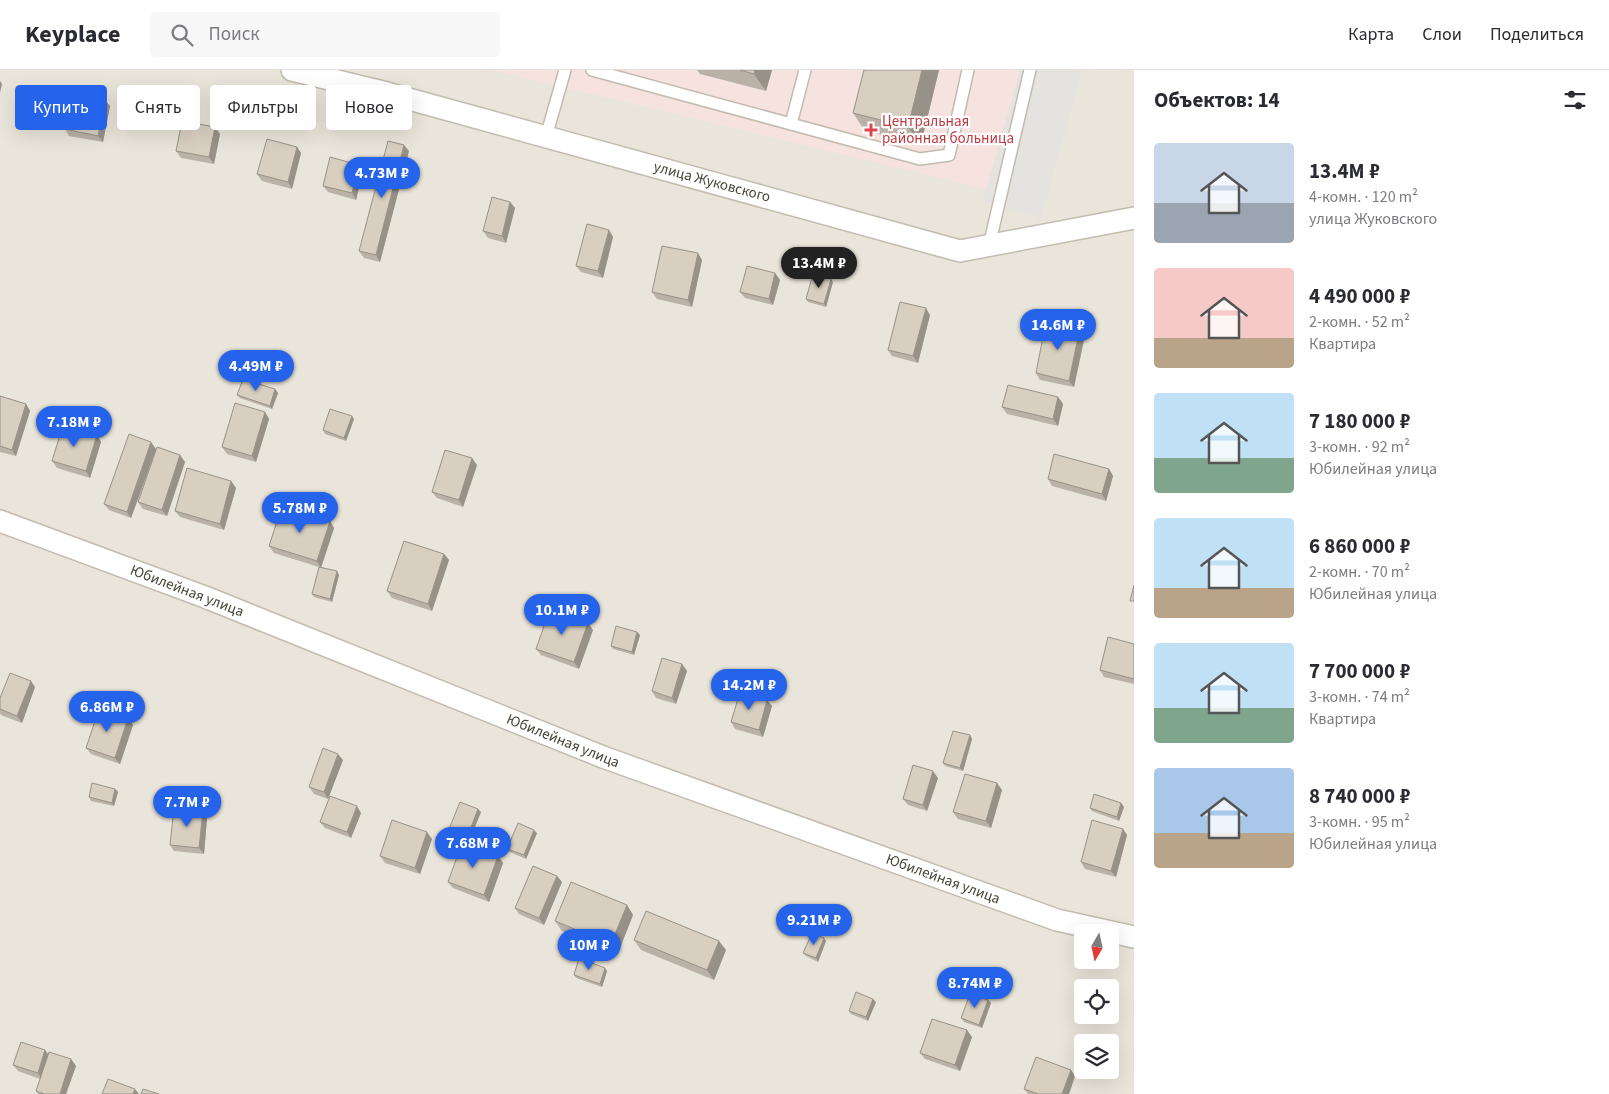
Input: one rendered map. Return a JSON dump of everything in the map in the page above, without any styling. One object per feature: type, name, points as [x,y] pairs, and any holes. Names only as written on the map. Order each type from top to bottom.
[{"type":"street","name":"улица Жуковского","points":[[292,70],[387,93],[546,136],[960,251],[1134,218]]},
{"type":"street","name":"Юбилейная улица","points":[[0,521],[205,597],[603,757],[1057,920],[1134,937]]},
{"type":"lane","points":[[546,136],[564,70]]},
{"type":"lane","points":[[592,70],[920,159],[949,155],[968,70]]},
{"type":"lane","points":[[791,124],[804,70]]},
{"type":"lane","points":[[989,246],[1030,70]]},
{"type":"shaded area","points":[[0,70],[1134,70],[1134,1094],[0,1094]]},
{"type":"shaded area","name":"Центральная районная больница","points":[[492,70],[1020,70],[987,189]]},
{"type":"shaded area","points":[[1020,70],[1082,71],[1041,218],[983,201]]},
{"type":"building","points":[[740,70],[755,70],[754,74]]},
{"type":"building","points":[[864,70],[922,70],[908,127],[853,113]]},
{"type":"building","points":[[200,124],[210,126],[210,130],[214,130],[209,157],[176,151],[180,130],[200,130]]},
{"type":"building","points":[[70,130],[99,130],[98,136]]},
{"type":"building","points":[[267,139],[297,147],[288,182],[257,174]]},
{"type":"building","points":[[388,141],[404,145],[376,255],[359,251]]},
{"type":"building","points":[[330,157],[359,165],[352,193],[323,186]]},
{"type":"building","points":[[492,197],[510,202],[502,236],[483,231]]},
{"type":"building","points":[[587,224],[609,230],[598,271],[576,266]]},
{"type":"building","points":[[662,246],[698,253],[688,300],[652,292]]},
{"type":"building","points":[[747,266],[775,273],[769,299],[740,292]]},
{"type":"building","points":[[813,274],[831,279],[824,304],[806,299]]},
{"type":"building","points":[[900,302],[926,308],[913,356],[888,350]]},
{"type":"building","points":[[1046,321],[1080,328],[1069,381],[1036,373]]},
{"type":"building","points":[[243,379],[275,389],[270,406],[237,395]]},
{"type":"building","points":[[1008,385],[1058,397],[1053,419],[1002,407]]},
{"type":"building","points":[[0,396],[26,404],[12,450],[0,446]]},
{"type":"building","points":[[235,403],[265,412],[252,456],[222,447]]},
{"type":"building","points":[[330,409],[352,416],[344,438],[323,430]]},
{"type":"building","points":[[63,425],[97,435],[86,471],[52,461]]},
{"type":"building","points":[[129,434],[151,442],[127,512],[104,504]]},
{"type":"building","points":[[157,447],[180,455],[162,510],[138,502]]},
{"type":"building","points":[[445,450],[472,458],[459,500],[432,492]]},
{"type":"building","points":[[1054,454],[1109,469],[1102,494],[1048,479]]},
{"type":"building","points":[[187,468],[231,481],[220,524],[175,511]]},
{"type":"building","points":[[282,506],[330,521],[317,561],[269,546]]},
{"type":"building","points":[[404,541],[444,554],[428,604],[387,591]]},
{"type":"building","points":[[319,567],[337,571],[330,599],[312,594]]},
{"type":"building","points":[[1134,585],[1134,601],[1130,601]]},
{"type":"building","points":[[550,609],[588,623],[574,662],[536,649]]},
{"type":"building","points":[[616,626],[637,632],[632,652],[611,646]]},
{"type":"building","points":[[1108,637],[1134,644],[1134,679],[1100,670]]},
{"type":"building","points":[[662,658],[682,664],[672,698],[652,691]]},
{"type":"building","points":[[10,673],[31,681],[17,716],[0,709],[0,698]]},
{"type":"building","points":[[740,692],[767,700],[759,730],[731,722]]},
{"type":"building","points":[[99,709],[128,718],[115,758],[86,748]]},
{"type":"building","points":[[953,731],[970,735],[960,768],[943,763]]},
{"type":"building","points":[[323,748],[338,754],[324,792],[309,787]]},
{"type":"building","points":[[913,765],[933,771],[923,805],[903,799]]},
{"type":"building","points":[[965,774],[997,783],[986,821],[953,812]]},
{"type":"building","points":[[92,783],[115,789],[112,803],[89,797]]},
{"type":"building","points":[[1094,794],[1121,803],[1117,817],[1090,808]]},
{"type":"building","points":[[330,796],[357,806],[347,832],[320,822]]},
{"type":"building","points":[[460,802],[478,809],[468,835],[449,829]]},
{"type":"building","points":[[174,808],[203,811],[199,848],[170,845]]},
{"type":"building","points":[[392,820],[427,832],[415,868],[380,856]]},
{"type":"building","points":[[1092,820],[1123,829],[1111,871],[1081,862]]},
{"type":"building","points":[[518,823],[534,830],[524,855],[507,849]]},
{"type":"building","points":[[462,843],[498,856],[484,895],[448,882]]},
{"type":"building","points":[[533,866],[557,876],[539,918],[515,908]]},
{"type":"building","points":[[571,882],[627,905],[611,944],[555,921]]},
{"type":"building","points":[[646,911],[719,941],[707,970],[634,940]]},
{"type":"building","points":[[812,933],[824,938],[816,958],[803,953]]},
{"type":"building","points":[[579,958],[605,968],[600,984],[574,975]]},
{"type":"building","points":[[856,992],[873,999],[866,1017],[849,1011]]},
{"type":"building","points":[[970,994],[988,1000],[979,1025],[961,1018]]},
{"type":"building","points":[[932,1019],[967,1030],[955,1065],[920,1053]]},
{"type":"building","points":[[21,1042],[45,1050],[38,1073],[13,1065]]},
{"type":"building","points":[[49,1052],[71,1059],[60,1094],[44,1094],[36,1091]]},
{"type":"building","points":[[1036,1057],[1071,1070],[1062,1094],[1038,1094],[1024,1089]]},
{"type":"building","points":[[108,1079],[135,1089],[133,1094],[102,1094]]},
{"type":"building","points":[[143,1089],[159,1094],[141,1094]]},
{"type":"place","name":"Центральная районная больница","points":[[871,130]]}]
